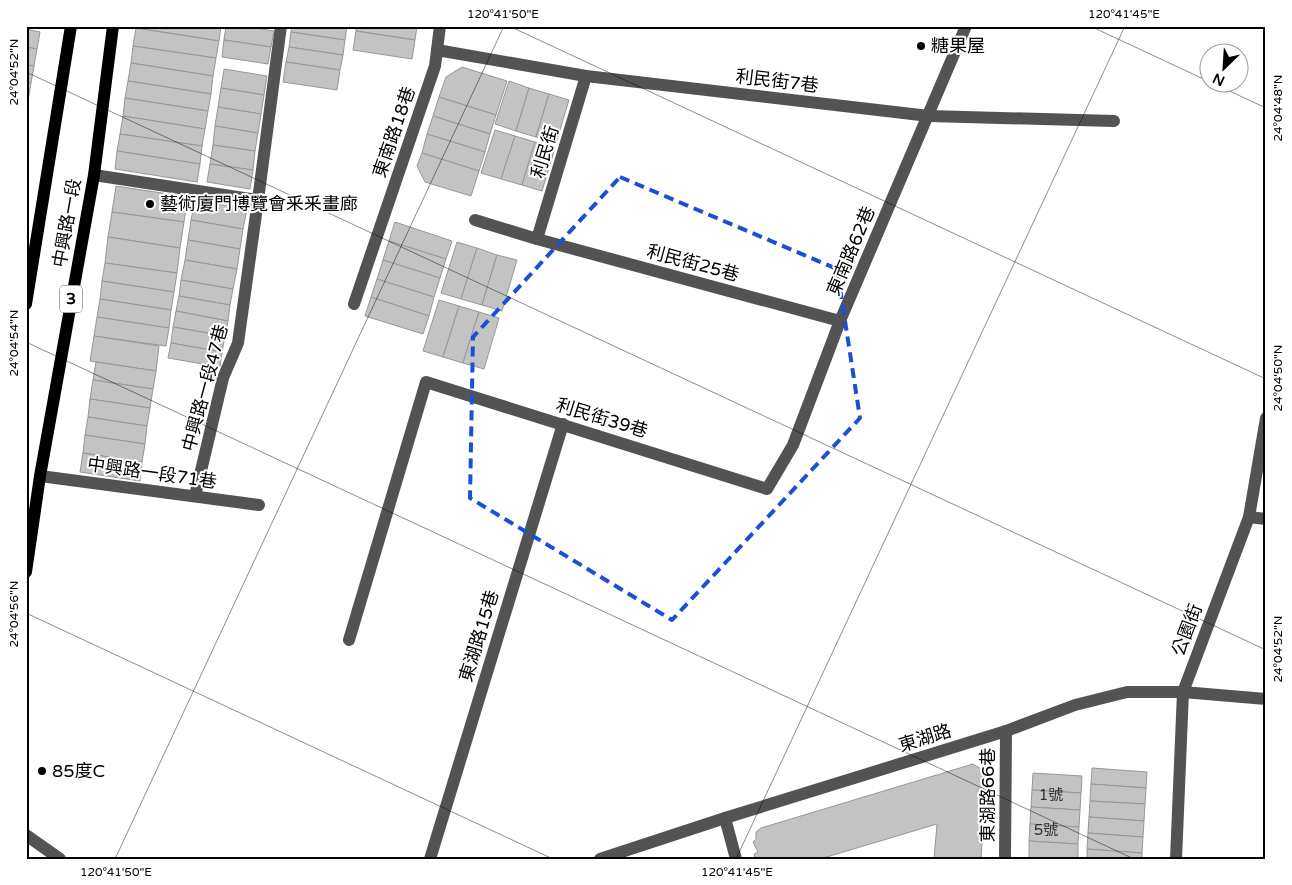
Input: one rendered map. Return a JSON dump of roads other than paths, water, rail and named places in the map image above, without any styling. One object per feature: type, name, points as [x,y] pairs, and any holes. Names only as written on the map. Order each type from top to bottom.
[{"type":"main road","name":"中興路一段","points":[[26,304],[71,26]]},
{"type":"main road","name":"中興路一段","points":[[26,572],[40,476],[94,175],[112,26]]},
{"type":"street","name":"中興路一段47巷","points":[[195,496],[223,378],[238,343],[281,26]]},
{"type":"street","name":"東南路18巷","points":[[354,304],[435,66],[440,26]]},
{"type":"street","name":"東南路62巷","points":[[767,489],[793,445],[840,321],[966,26]]},
{"type":"street","name":"利民街7巷","points":[[437,50],[586,76],[929,116],[1114,121]]},
{"type":"street","name":"利民街","points":[[537,239],[586,76]]},
{"type":"street","points":[[94,175],[258,200]]},
{"type":"street","name":"利民街25巷","points":[[475,220],[537,239],[840,321]]},
{"type":"street","name":"利民街39巷","points":[[350,640],[426,382],[767,489]]},
{"type":"street","name":"公園街","points":[[1176,859],[1183,692],[1249,517],[1266,418]]},
{"type":"street","name":"東湖路15巷","points":[[430,859],[563,424]]},
{"type":"street","name":"中興路一段71巷","points":[[40,476],[259,505]]},
{"type":"street","points":[[1249,517],[1266,520]]},
{"type":"street","name":"東湖路","points":[[600,859],[725,818],[1006,731],[1075,705],[1127,692],[1183,692],[1266,699]]},
{"type":"street","name":"東湖路66巷","points":[[1006,731],[1006,859]]},
{"type":"street","points":[[725,818],[736,859]]},
{"type":"street","points":[[26,835],[60,859]]},
{"type":"place","name":"糖果屋","points":[[921,46]]},
{"type":"place","name":"藝術廈門博覽會釆釆畫廊","points":[[150,204]]},
{"type":"place","name":"85度C","points":[[42,771]]}]
